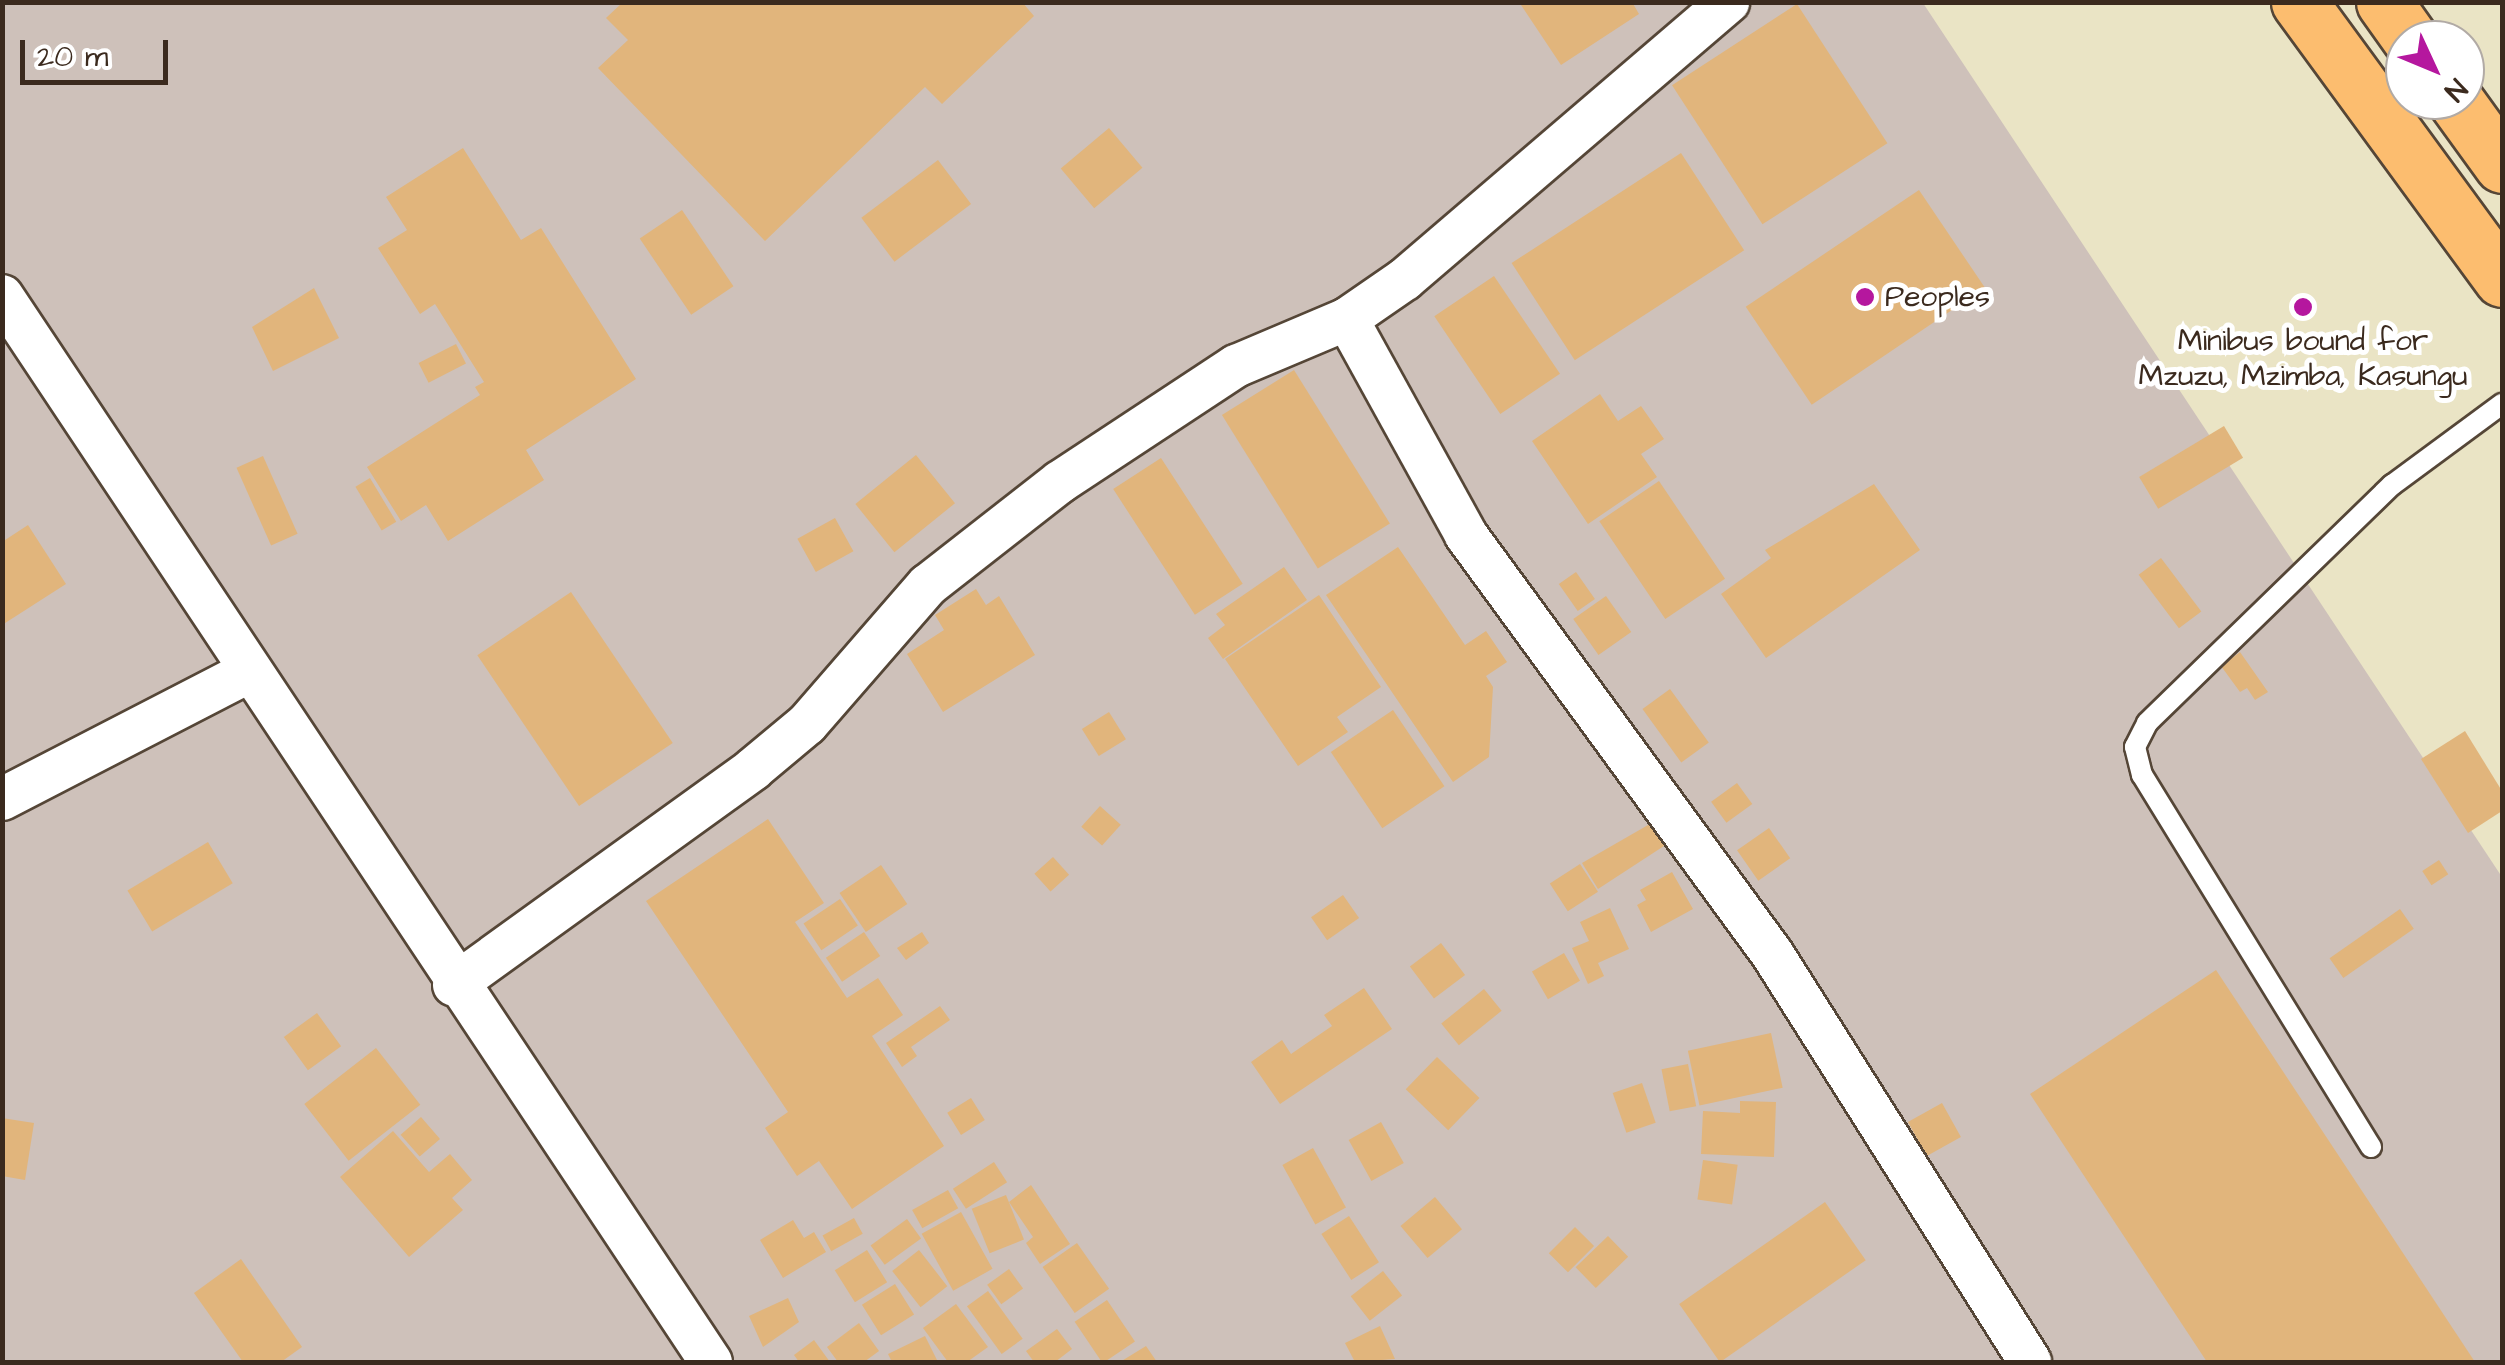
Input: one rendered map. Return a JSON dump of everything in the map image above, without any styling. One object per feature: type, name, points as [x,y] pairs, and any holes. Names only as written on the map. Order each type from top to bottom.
[{"type":"highway","points":[[2299,2],[2502,279]]},
{"type":"highway","points":[[2469,120],[2502,166]]},
{"type":"street","points":[[454,984],[753,769],[807,724],[928,586],[1060,482],[1236,366],[1346,319],[1405,279],[1728,2]]},
{"type":"street","points":[[2,296],[454,984],[710,1362]]},
{"type":"street","points":[[1346,319],[1466,536],[1772,955],[2030,1362]]},
{"type":"street","points":[[2,799],[250,671]]},
{"type":"lane","points":[[2372,1147],[2142,775],[2135,747],[2148,722],[2392,486],[2502,404]]},
{"type":"shaded area","points":[[3,3],[1923,3],[2502,877],[2502,1362],[3,1362]]},
{"type":"building","points":[[623,2],[1022,2],[1034,16],[942,104],[925,87],[765,241],[598,68],[628,40],[606,18]]},
{"type":"building","points":[[1519,2],[1632,2],[1639,14],[1561,65]]},
{"type":"building","points":[[1797,4],[1887,143],[1762,224],[1672,85]]},
{"type":"building","points":[[1109,128],[1142,168],[1094,208],[1061,168]]},
{"type":"building","points":[[463,148],[521,240],[541,228],[636,379],[526,450],[544,480],[448,541],[426,505],[401,521],[367,467],[480,395],[475,387],[484,382],[435,304],[420,314],[378,248],[407,230],[386,197]]},
{"type":"building","points":[[1681,153],[1744,250],[1575,360],[1512,263]]},
{"type":"building","points":[[938,160],[971,204],[894,262],[861,218]]},
{"type":"building","name":"Peoples","points":[[1919,190],[1985,288],[1812,405],[1746,307]]},
{"type":"building","points":[[682,210],[733,286],[691,315],[640,239]]},
{"type":"building","points":[[1494,276],[1560,374],[1500,414],[1434,316]]},
{"type":"building","points":[[314,288],[339,338],[273,371],[252,327]]},
{"type":"building","points":[[456,344],[466,364],[429,383],[419,363]]},
{"type":"building","points":[[1294,370],[1390,523],[1318,569],[1222,415]]},
{"type":"building","points":[[1600,394],[1618,421],[1641,406],[1664,439],[1641,454],[1657,477],[1588,524],[1532,441]]},
{"type":"building","points":[[2224,426],[2243,458],[2158,509],[2139,477]]},
{"type":"building","points":[[916,455],[955,503],[894,552],[855,504]]},
{"type":"building","points":[[263,456],[298,534],[271,545],[237,468]]},
{"type":"building","points":[[1161,458],[1243,584],[1195,615],[1113,489]]},
{"type":"building","points":[[370,478],[396,522],[382,530],[355,487]]},
{"type":"building","points":[[1659,481],[1725,579],[1665,619],[1599,521]]},
{"type":"building","points":[[1874,484],[1920,550],[1766,658],[1721,594],[1771,558],[1765,550]]},
{"type":"building","points":[[835,518],[853,551],[816,572],[797,539]]},
{"type":"building","points":[[28,525],[66,584],[2,625],[2,542]]},
{"type":"building","points":[[1398,547],[1465,645],[1486,631],[1507,662],[1486,676],[1493,687],[1489,757],[1453,782],[1326,595]]},
{"type":"building","points":[[2161,558],[2201,612],[2179,628],[2139,575]]},
{"type":"building","points":[[1284,567],[1307,600],[1223,659],[1208,638],[1225,625],[1216,614]]},
{"type":"building","points":[[1576,572],[1595,599],[1578,611],[1559,584]]},
{"type":"building","points":[[976,589],[986,605],[999,596],[1035,655],[943,712],[907,654],[944,630],[935,615]]},
{"type":"building","points":[[571,592],[673,743],[579,806],[477,655]]},
{"type":"building","points":[[1319,595],[1381,687],[1337,717],[1348,732],[1298,766],[1225,659]]},
{"type":"building","points":[[1606,596],[1631,632],[1598,655],[1573,619]]},
{"type":"building","points":[[2240,652],[2268,692],[2255,700],[2247,688],[2240,692],[2221,666]]},
{"type":"building","points":[[1670,689],[1709,742],[1681,762],[1642,709]]},
{"type":"building","points":[[1393,710],[1444,786],[1382,828],[1331,752]]},
{"type":"building","points":[[1109,712],[1126,739],[1099,756],[1082,729]]},
{"type":"building","points":[[2465,731],[2502,791],[2502,811],[2468,833],[2421,759]]},
{"type":"building","points":[[1737,783],[1752,804],[1726,823],[1711,802]]},
{"type":"building","points":[[1100,806],[1121,825],[1102,846],[1081,827]]},
{"type":"building","points":[[768,819],[824,903],[795,922],[847,998],[878,978],[903,1015],[872,1036],[944,1146],[852,1209],[819,1161],[797,1176],[765,1128],[788,1112],[646,901]]},
{"type":"building","points":[[1655,821],[1667,844],[1598,889],[1582,863]]},
{"type":"building","points":[[1769,828],[1790,858],[1758,881],[1737,850]]},
{"type":"building","points":[[208,842],[233,883],[152,932],[127,890]]},
{"type":"building","points":[[1053,857],[1069,875],[1050,892],[1034,874]]},
{"type":"building","points":[[2439,860],[2448,874],[2431,885],[2422,871]]},
{"type":"building","points":[[1580,864],[1598,892],[1568,911],[1550,884]]},
{"type":"building","points":[[881,865],[907,904],[866,932],[840,893]]},
{"type":"building","points":[[1672,872],[1693,909],[1651,932],[1637,905],[1646,900],[1640,890]]},
{"type":"building","points":[[1343,895],[1359,918],[1327,940],[1311,917]]},
{"type":"building","points":[[840,899],[858,926],[821,950],[804,924]]},
{"type":"building","points":[[1610,908],[1629,949],[1598,963],[1604,976],[1588,984],[1572,948],[1589,941],[1580,922]]},
{"type":"building","points":[[2400,909],[2414,929],[2343,978],[2330,958]]},
{"type":"building","points":[[864,932],[880,956],[842,982],[826,958]]},
{"type":"building","points":[[922,932],[929,943],[906,960],[897,948]]},
{"type":"building","points":[[1441,943],[1465,975],[1434,998],[1410,966]]},
{"type":"building","points":[[1564,953],[1580,981],[1548,999],[1532,971]]},
{"type":"building","points":[[2216,970],[2475,1362],[2207,1362],[2030,1094]]},
{"type":"building","points":[[1364,988],[1392,1029],[1280,1104],[1251,1062],[1282,1040],[1291,1054],[1332,1026],[1324,1015]]},
{"type":"building","points":[[1484,989],[1502,1011],[1459,1045],[1441,1024]]},
{"type":"building","points":[[940,1006],[950,1020],[911,1047],[917,1056],[902,1067],[886,1043]]},
{"type":"building","points":[[317,1013],[341,1046],[308,1070],[284,1037]]},
{"type":"building","points":[[1771,1033],[1783,1088],[1700,1105],[1688,1051]]},
{"type":"building","points":[[376,1048],[420,1105],[349,1161],[304,1104]]},
{"type":"building","points":[[1437,1057],[1479,1098],[1448,1130],[1406,1089]]},
{"type":"building","points":[[1688,1064],[1696,1106],[1670,1111],[1661,1069]]},
{"type":"building","points":[[1642,1083],[1656,1123],[1626,1133],[1613,1093]]},
{"type":"building","points":[[971,1098],[985,1120],[961,1135],[947,1113]]},
{"type":"building","points":[[1740,1101],[1776,1102],[1774,1157],[1701,1154],[1703,1111],[1740,1113]]},
{"type":"building","points":[[1942,1103],[1961,1137],[1927,1156],[1908,1122]]},
{"type":"building","points":[[421,1117],[440,1139],[420,1157],[401,1135]]},
{"type":"building","points":[[2,1118],[34,1123],[25,1180],[2,1176]]},
{"type":"building","points":[[1381,1122],[1404,1163],[1371,1181],[1349,1140]]},
{"type":"building","points":[[393,1131],[429,1172],[450,1154],[472,1180],[452,1198],[463,1210],[409,1257],[340,1177]]},
{"type":"building","points":[[1313,1148],[1346,1207],[1315,1224],[1282,1165]]},
{"type":"building","points":[[1703,1160],[1738,1165],[1732,1204],[1697,1200]]},
{"type":"building","points":[[994,1162],[1007,1182],[966,1209],[953,1189]]},
{"type":"building","points":[[1031,1185],[1070,1244],[1040,1264],[1026,1243],[1033,1237],[1009,1202]]},
{"type":"building","points":[[948,1190],[958,1208],[922,1228],[912,1210]]},
{"type":"building","points":[[1006,1195],[1024,1240],[990,1253],[972,1209]]},
{"type":"building","points":[[1435,1197],[1462,1229],[1428,1258],[1401,1226]]},
{"type":"building","points":[[1825,1202],[1866,1260],[1720,1362],[1679,1304]]},
{"type":"building","points":[[961,1212],[993,1269],[953,1291],[922,1234]]},
{"type":"building","points":[[1349,1216],[1379,1262],[1351,1280],[1321,1234]]},
{"type":"building","points":[[854,1218],[863,1234],[831,1251],[823,1235]]},
{"type":"building","points":[[907,1219],[921,1238],[885,1265],[871,1245]]},
{"type":"building","points":[[793,1220],[804,1238],[814,1232],[826,1252],[783,1278],[760,1240]]},
{"type":"building","points":[[1575,1227],[1594,1246],[1568,1272],[1549,1253]]},
{"type":"building","points":[[1608,1236],[1628,1257],[1596,1288],[1576,1267]]},
{"type":"building","points":[[1077,1243],[1109,1289],[1075,1313],[1043,1267]]},
{"type":"building","points":[[867,1250],[887,1282],[855,1302],[835,1270]]},
{"type":"building","points":[[919,1250],[947,1286],[921,1307],[892,1271]]},
{"type":"building","points":[[241,1259],[302,1347],[281,1362],[243,1362],[194,1293]]},
{"type":"building","points":[[1009,1269],[1023,1288],[1001,1304],[987,1285]]},
{"type":"building","points":[[1383,1271],[1402,1295],[1370,1321],[1351,1296]]},
{"type":"building","points":[[895,1284],[914,1315],[881,1335],[862,1305]]},
{"type":"building","points":[[988,1291],[1023,1339],[1002,1354],[967,1306]]},
{"type":"building","points":[[788,1298],[799,1322],[763,1347],[749,1316]]},
{"type":"building","points":[[1107,1300],[1135,1341],[1102,1362],[1075,1322]]},
{"type":"building","points":[[956,1304],[988,1347],[967,1362],[948,1362],[923,1328]]},
{"type":"building","points":[[859,1323],[879,1351],[864,1362],[838,1362],[827,1347]]},
{"type":"building","points":[[1380,1326],[1395,1359],[1355,1362],[1345,1343]]},
{"type":"building","points":[[1057,1329],[1072,1349],[1055,1362],[1034,1362],[1026,1351]]},
{"type":"building","points":[[925,1336],[938,1362],[892,1362],[888,1354]]},
{"type":"building","points":[[814,1340],[830,1362],[799,1362],[794,1355]]},
{"type":"building","points":[[1146,1346],[1157,1362],[1120,1362]]},
{"type":"place","name":"Peoples","points":[[1865,297]]},
{"type":"place","name":"Minibus bound for Mzuzu, Mzimba, Kasungu","points":[[2303,307]]}]
